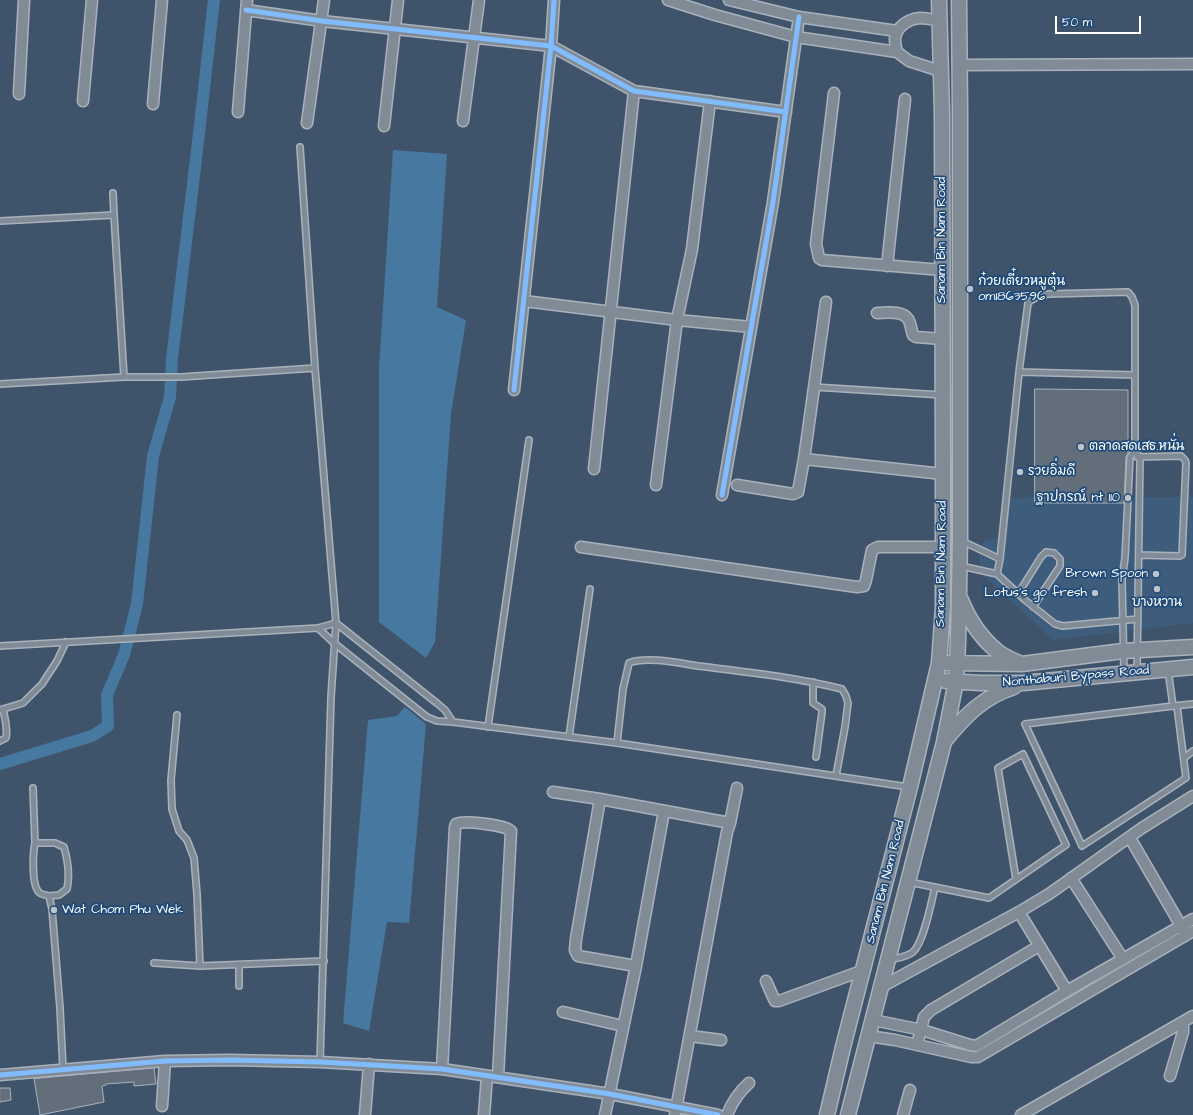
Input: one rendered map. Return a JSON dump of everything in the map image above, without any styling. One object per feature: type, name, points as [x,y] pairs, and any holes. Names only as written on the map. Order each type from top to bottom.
[{"type":"main road","name":"Sanam Bin Nam Road","points":[[827,1115],[910,787],[939,663],[943,607],[943,339],[942,113],[939,0]]},
{"type":"main road","name":"Sanam Bin Nam Road","points":[[848,1115],[944,742],[956,681],[960,540],[959,0]]},
{"type":"main road","points":[[942,113],[960,114]]},
{"type":"main road","points":[[958,594],[967,616],[976,629],[998,652],[1022,664]]},
{"type":"main road","name":"Nonthaburi Bypass Road","points":[[939,663],[1022,664],[1130,651],[1193,647]]},
{"type":"main road","name":"Nonthaburi Bypass Road","points":[[935,680],[1023,683],[1193,666]]},
{"type":"main road","points":[[944,742],[961,721],[977,706],[998,692],[1023,683]]},
{"type":"main road","points":[[852,1017],[873,1020]]},
{"type":"main road","points":[[843,1047],[864,1053]]},
{"type":"street","points":[[19,94],[24,0]]},
{"type":"street","points":[[83,101],[92,0]]},
{"type":"street","points":[[153,104],[162,0]]},
{"type":"street","points":[[307,124],[324,0]]},
{"type":"street","points":[[384,126],[398,0]]},
{"type":"street","points":[[463,121],[479,0]]},
{"type":"street","points":[[514,390],[551,46],[554,0]]},
{"type":"street","points":[[668,0],[715,15],[796,37],[897,52],[908,61],[940,70]]},
{"type":"street","points":[[729,0],[799,18],[897,31]]},
{"type":"street","points":[[238,112],[247,5],[322,20],[551,46],[634,91],[786,112]]},
{"type":"street","points":[[722,495],[786,112],[799,18]]},
{"type":"street","points":[[897,52],[895,41],[897,31],[902,25],[920,18],[940,20]]},
{"type":"street","points":[[959,65],[1193,64]]},
{"type":"street","points":[[594,469],[634,91]]},
{"type":"street","points":[[834,93],[818,220],[816,244],[819,258],[822,260],[942,270]]},
{"type":"street","points":[[887,266],[905,99]]},
{"type":"street","points":[[656,485],[677,320],[692,249],[710,101]]},
{"type":"street","points":[[524,300],[677,320],[751,327]]},
{"type":"street","points":[[736,485],[793,494],[798,492],[826,302]]},
{"type":"street","points":[[877,313],[897,313],[904,315],[909,320],[913,335],[916,337],[943,339]]},
{"type":"street","points":[[804,458],[943,474]]},
{"type":"street","points":[[581,546],[858,587],[864,586],[872,550],[878,546],[942,547]]},
{"type":"street","points":[[676,1111],[727,832],[737,788]]},
{"type":"street","points":[[553,792],[600,798],[730,823]]},
{"type":"street","points":[[881,987],[1019,912],[1049,894],[1192,797]]},
{"type":"street","points":[[600,798],[576,939],[576,953],[578,956],[636,966]]},
{"type":"street","points":[[605,1115],[636,966],[664,811]]},
{"type":"street","points":[[442,1069],[455,827],[456,824],[463,822],[500,826],[510,829],[511,836],[498,1077]]},
{"type":"street","points":[[868,1036],[895,1040],[971,1057],[978,1057],[1189,933],[1181,925],[1130,838]]},
{"type":"street","points":[[1071,878],[1123,959]]},
{"type":"street","points":[[1019,912],[1067,992]]},
{"type":"street","points":[[873,1020],[922,1030],[976,1046],[1193,919]]},
{"type":"street","points":[[917,1045],[922,1030],[924,1017],[931,1010],[1039,946]]},
{"type":"street","points":[[766,981],[775,1001],[779,1001],[864,970]]},
{"type":"street","points":[[1041,1007],[1047,1017]]},
{"type":"street","points":[[563,1012],[623,1026]]},
{"type":"street","points":[[1021,1115],[1193,1016]]},
{"type":"street","points":[[1170,1076],[1183,1032],[1183,1022]]},
{"type":"street","points":[[690,1036],[721,1040]]},
{"type":"street","points":[[976,1046],[978,1057]]},
{"type":"street","points":[[0,1075],[165,1061],[230,1060],[369,1064],[442,1069],[498,1077],[610,1094],[676,1111],[718,1115]]},
{"type":"street","points":[[162,1106],[165,1061]]},
{"type":"street","points":[[365,1115],[369,1064]]},
{"type":"street","points":[[484,1115],[487,1076]]},
{"type":"street","points":[[727,1115],[732,1102],[740,1091],[749,1083]]},
{"type":"street","points":[[903,1115],[910,1090]]},
{"type":"lane","points":[[300,147],[315,368],[336,623],[331,697],[320,1062]]},
{"type":"lane","points":[[113,193],[124,377]]},
{"type":"lane","points":[[0,221],[114,215]]},
{"type":"lane","points":[[997,574],[1000,559],[1019,372],[1028,303],[1037,296],[1050,294],[1128,292],[1132,297],[1135,306],[1135,451],[1130,457],[1125,558],[1122,579],[1123,620],[1130,651],[1130,672]]},
{"type":"lane","points":[[0,384],[124,377],[181,377],[315,368]]},
{"type":"lane","points":[[1019,372],[1135,375]]},
{"type":"lane","points":[[814,387],[943,395]]},
{"type":"lane","points":[[488,727],[529,440]]},
{"type":"lane","points":[[1130,672],[1130,651],[1138,619],[1140,457],[1135,451]]},
{"type":"lane","points":[[1130,457],[1181,456],[1186,463],[1182,555],[1139,555]]},
{"type":"lane","points":[[960,540],[1000,559]]},
{"type":"lane","points":[[1018,594],[1041,556],[1046,552],[1054,553],[1060,559],[1060,566],[1033,607]]},
{"type":"lane","points":[[959,565],[997,574],[1033,607],[1055,624],[1059,625],[1138,619]]},
{"type":"lane","points":[[569,736],[590,589]]},
{"type":"lane","points":[[0,646],[318,628],[336,623]]},
{"type":"lane","points":[[336,623],[438,704],[445,710],[453,722]]},
{"type":"lane","points":[[318,628],[334,643],[428,717],[437,721],[569,736],[910,787]]},
{"type":"lane","points":[[0,741],[6,738],[7,730],[2,710],[23,703],[42,684],[57,661],[66,642]]},
{"type":"lane","points":[[617,743],[624,688],[629,663],[635,660],[682,664],[787,677],[842,689],[846,696],[848,703],[836,776]]},
{"type":"lane","points":[[1168,669],[1175,706],[1184,758],[1186,778],[1082,846],[1025,724],[1175,706],[1193,704]]},
{"type":"lane","points":[[813,682],[813,703],[822,710],[816,757]]},
{"type":"lane","points":[[177,715],[171,780],[172,809],[179,831],[187,840],[194,858],[200,966]]},
{"type":"lane","points":[[1184,758],[1193,751]]},
{"type":"lane","points":[[908,882],[989,898],[1066,844],[1023,754],[998,768],[1016,879]]},
{"type":"lane","points":[[33,788],[35,843],[33,852],[35,883],[40,894],[49,896],[59,895],[67,889],[69,877],[67,856],[64,847],[60,844],[35,843]]},
{"type":"lane","points":[[888,960],[912,953],[920,943],[935,887]]},
{"type":"lane","points":[[49,896],[52,909],[56,962],[62,1070]]},
{"type":"lane","points":[[154,963],[200,966],[324,961]]},
{"type":"lane","points":[[239,965],[239,986]]},
{"type":"shaded area","points":[[393,150],[447,154],[437,307],[466,320],[451,414],[435,642],[426,658],[379,622],[379,368]]},
{"type":"shaded area","points":[[1193,497],[1193,623],[1053,640],[980,572],[979,548],[985,541],[1003,537],[1007,498]]},
{"type":"shaded area","points":[[405,707],[426,724],[409,923],[387,922],[369,1031],[343,1023],[368,720],[397,716]]},
{"type":"building","name":"ตลาดสดเสธ.หนั่น","points":[[1035,389],[1128,390],[1128,454],[1126,457],[1124,503],[1035,503]]},
{"type":"building","points":[[154,1068],[156,1084],[134,1086],[134,1082],[106,1084],[102,1086],[104,1102],[40,1115],[34,1079]]},
{"type":"building","points":[[0,1088],[10,1088],[11,1100],[0,1102]]},
{"type":"waterway","points":[[0,764],[92,736],[108,726],[107,695],[124,655],[137,604],[153,456],[170,397],[172,359],[214,0]]},
{"type":"cycle path","points":[[514,390],[551,46],[554,0]]},
{"type":"cycle path","points":[[246,10],[322,21],[551,46],[634,91],[786,112]]},
{"type":"cycle path","points":[[722,495],[773,202],[799,17]]},
{"type":"cycle path","points":[[0,1075],[165,1061],[230,1060],[320,1062],[442,1069],[610,1094],[718,1115]]},
{"type":"place","name":"ก๋วยเตี๋ยวหมูตุ๋น om1863596","points":[[970,289]]},
{"type":"place","name":"ตลาดสดเสธ.หนั่น","points":[[1081,447]]},
{"type":"place","name":"รวยอิ่มดี","points":[[1020,472]]},
{"type":"place","name":"ฐาปกรณ์ nt 110","points":[[1128,498]]},
{"type":"place","name":"Brown Spoon","points":[[1156,574]]},
{"type":"place","name":"บางหวาน","points":[[1157,589]]},
{"type":"place","name":"Lotus's go fresh","points":[[1095,593]]},
{"type":"place","name":"Wat Chom Phu Wek","points":[[54,910]]}]
